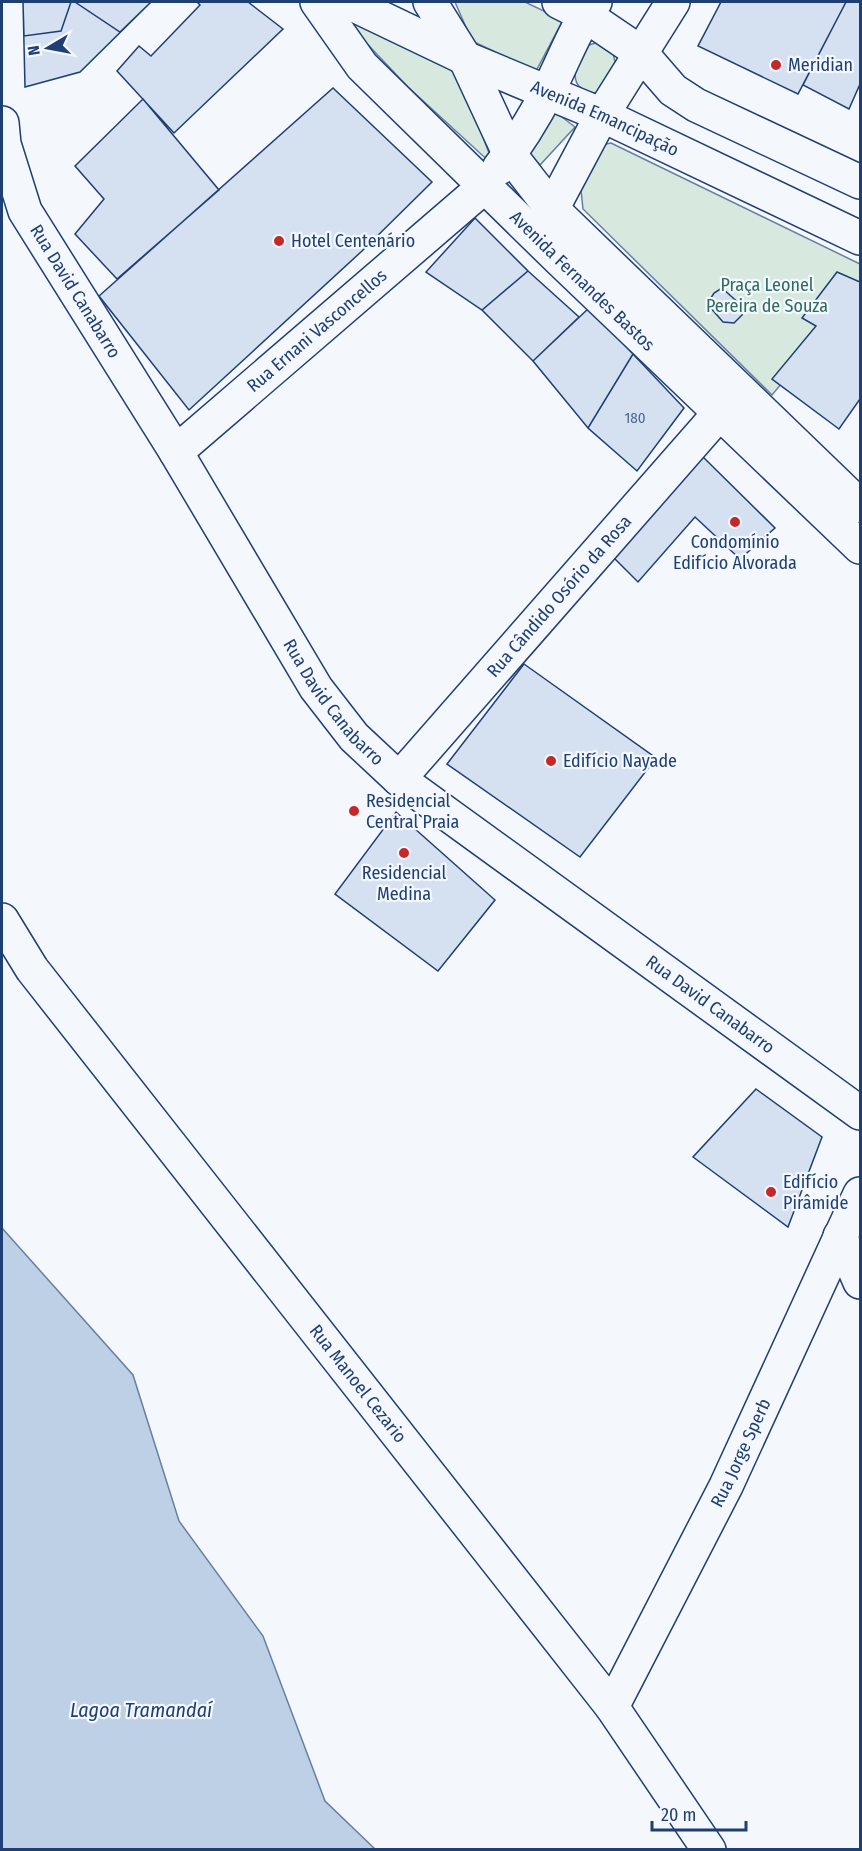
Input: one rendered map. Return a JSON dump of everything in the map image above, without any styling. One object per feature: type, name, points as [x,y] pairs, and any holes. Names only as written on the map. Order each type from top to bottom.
[{"type":"street","name":"Avenida Fernandes Bastos","points":[[317,2],[362,66],[485,186],[543,221],[582,239],[861,547]]},
{"type":"street","name":"Avenida Emancipação","points":[[348,2],[465,58],[602,115],[861,238]]},
{"type":"street","name":"Avenida Fernandes Bastos","points":[[430,2],[465,58],[543,221],[730,401],[861,506]]},
{"type":"street","points":[[543,221],[602,115],[673,2]]},
{"type":"street","name":"Rua Ernani Vasconcellos","points":[[176,452],[485,186],[510,154],[548,91],[580,6]]},
{"type":"street","points":[[580,6],[641,53],[673,90],[696,105],[861,182]]},
{"type":"street","name":"Rua David Canabarro","points":[[2,123],[4,144],[24,211],[176,452],[316,688],[354,737],[399,778],[861,1113]]},
{"type":"street","name":"Rua Cândido Osório da Rosa","points":[[399,778],[730,401]]},
{"type":"street","name":"Rua Manoel Cezario","points":[[2,920],[32,969],[612,1707],[709,1850]]},
{"type":"street","name":"Rua Jorge Sperb","points":[[612,1707],[726,1486],[861,1194]]},
{"type":"street","points":[[840,1236],[861,1282]]},
{"type":"green space","points":[[455,2],[525,2],[563,20],[536,71],[472,41]]},
{"type":"green space","points":[[337,12],[457,69],[494,166],[408,87]]},
{"type":"green space","points":[[599,42],[613,52],[616,67],[596,93],[586,91],[579,86],[575,75],[580,60],[589,45]]},
{"type":"green space","points":[[545,104],[575,127],[540,165],[529,152]]},
{"type":"green space","name":"Praça Leonel Pereira de Souza","points":[[611,143],[860,264],[860,289],[772,395],[583,209],[580,181],[597,146]]},
{"type":"water","name":"Lagoa Tramandaí","points":[[2,1228],[133,1375],[179,1521],[263,1636],[325,1801],[375,1849],[2,1849]]},
{"type":"building","points":[[23,2],[151,2],[80,72],[25,87]]},
{"type":"building","points":[[23,2],[71,2],[61,31],[24,36]]},
{"type":"building","points":[[75,2],[151,2],[120,32]]},
{"type":"building","points":[[197,2],[248,2],[283,29],[174,133],[117,71],[139,46],[151,56],[200,5]]},
{"type":"building","name":"Meridian","points":[[721,2],[846,2],[798,94],[698,46]]},
{"type":"building","points":[[846,2],[860,2],[860,84],[849,109],[803,85]]},
{"type":"building","points":[[333,88],[432,182],[362,251],[189,410],[99,296]]},
{"type":"building","points":[[143,99],[219,190],[117,279],[75,234],[104,199],[75,166]]},
{"type":"building","points":[[475,218],[528,271],[482,310],[426,272]]},
{"type":"building","points":[[528,271],[579,317],[533,361],[482,310]]},
{"type":"building","points":[[837,272],[860,282],[860,399],[839,429],[772,379],[816,326],[802,318]]},
{"type":"building","points":[[722,288],[742,306],[742,315],[734,323],[723,322],[709,306],[714,293]]},
{"type":"building","points":[[590,307],[633,354],[588,428],[533,361]]},
{"type":"building","points":[[633,354],[684,408],[637,471],[588,428]]},
{"type":"building","name":"Condomínio Edifício Alvorada","points":[[700,454],[775,528],[740,559],[695,517],[638,582],[610,554]]},
{"type":"building","name":"Edifício Nayade","points":[[524,664],[656,758],[580,857],[447,764]]},
{"type":"building","name":"Residencial Medina","points":[[396,812],[495,900],[438,971],[335,894]]},
{"type":"building","name":"Edifício Pirâmide","points":[[756,1089],[822,1137],[788,1227],[693,1157]]},
{"type":"place","name":"Meridian","points":[[776,65]]},
{"type":"place","name":"Hotel Centenário","points":[[279,241]]},
{"type":"place","name":"Condomínio Edifício Alvorada","points":[[735,522]]},
{"type":"place","name":"Edifício Nayade","points":[[551,761]]},
{"type":"place","name":"Residencial Central Praia","points":[[354,811]]},
{"type":"place","name":"Residencial Medina","points":[[404,853]]},
{"type":"place","name":"Edifício Pirâmide","points":[[771,1192]]}]
